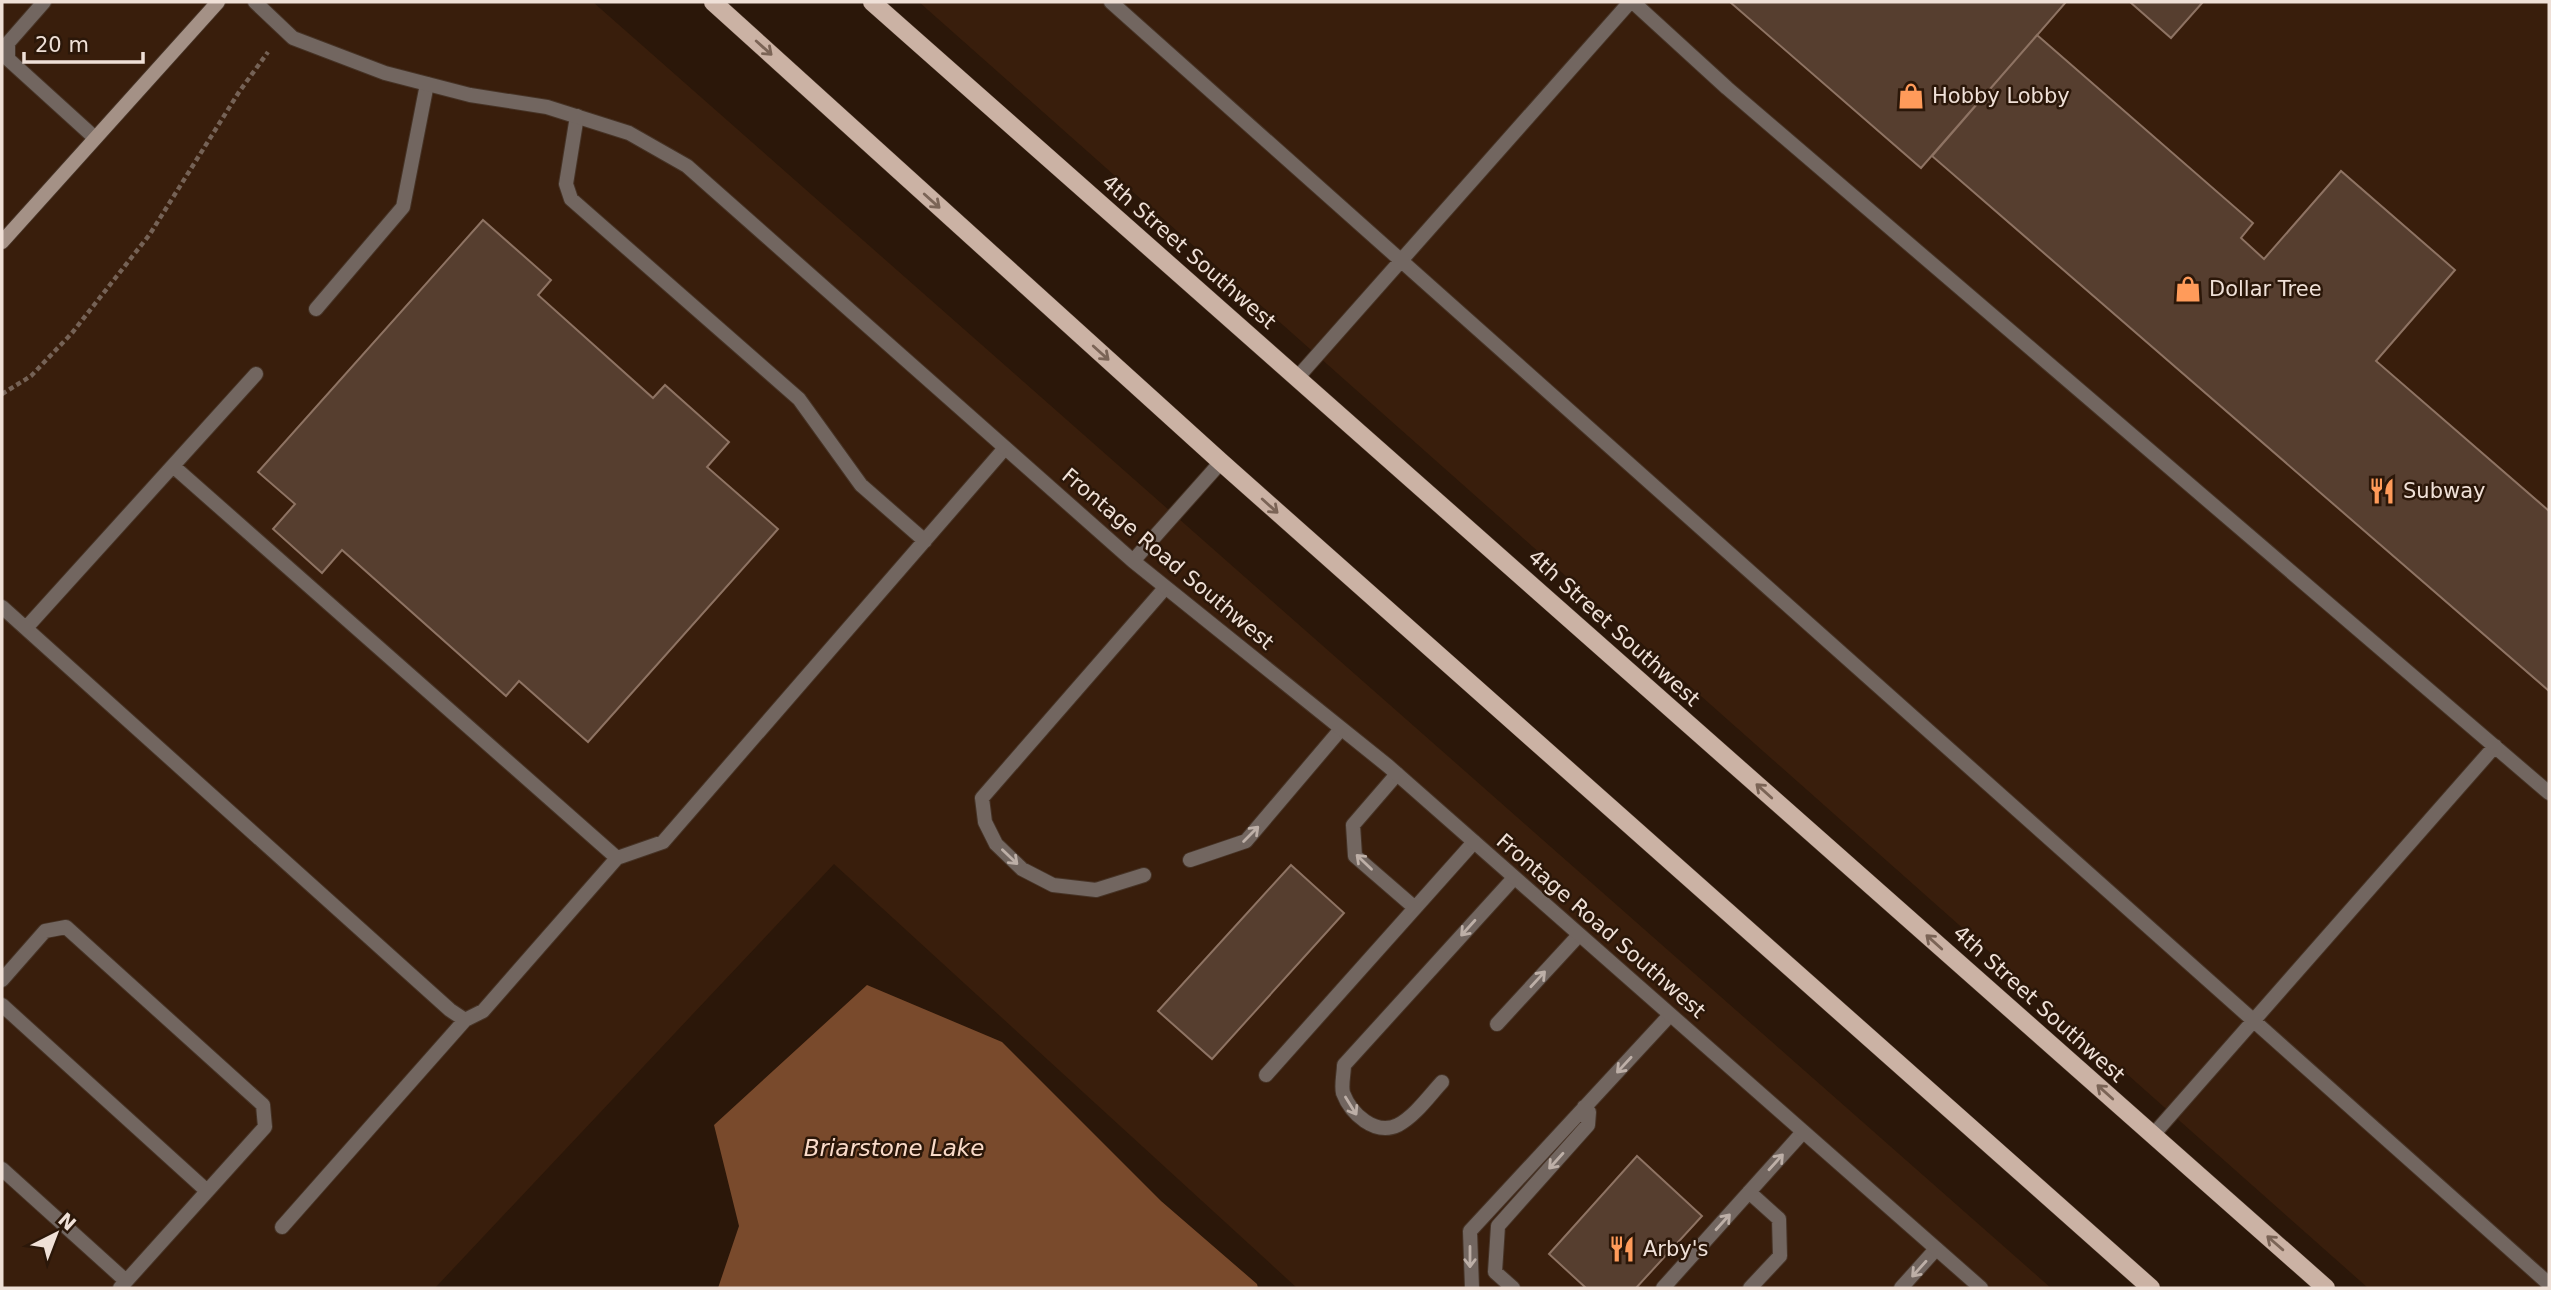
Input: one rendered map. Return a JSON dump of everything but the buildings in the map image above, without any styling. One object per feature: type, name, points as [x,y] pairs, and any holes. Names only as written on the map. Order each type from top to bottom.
[{"type":"main road","points":[[2,242],[218,2]]},
{"type":"main road","points":[[713,2],[1220,462],[2151,1288]]},
{"type":"main road","name":"4th Street Southwest","points":[[872,2],[2326,1288]]},
{"type":"street","points":[[44,2],[8,43],[8,59],[95,138]]},
{"type":"street","name":"Frontage Road Southwest","points":[[255,2],[293,38],[385,73],[470,94],[547,107],[577,116],[629,133],[687,166],[1133,561],[1396,774],[1980,1288]]},
{"type":"street","points":[[1111,2],[1400,262],[2255,1019],[2549,1284]]},
{"type":"street","points":[[1297,378],[1632,2],[1737,97],[2549,793]]},
{"type":"street","points":[[316,310],[403,207],[427,84]]},
{"type":"street","points":[[577,116],[566,184],[572,199],[799,399],[861,485],[925,541]]},
{"type":"street","points":[[26,628],[256,374]]},
{"type":"street","points":[[282,1227],[465,1020],[483,1011],[617,858],[663,842],[1005,448]]},
{"type":"street","points":[[1133,561],[1220,462]]},
{"type":"street","points":[[173,466],[617,858]]},
{"type":"street","points":[[1144,875],[1096,890],[1053,885],[1022,869],[996,844],[985,822],[982,798],[1165,588]]},
{"type":"street","points":[[2,607],[450,1010],[465,1020]]},
{"type":"street","points":[[1189,860],[1246,841],[1341,729]]},
{"type":"street","points":[[2152,1135],[2495,746]]},
{"type":"street","points":[[1396,774],[1353,825],[1355,856],[1415,908]]},
{"type":"street","points":[[1266,1075],[1474,842]]},
{"type":"street","points":[[1442,1082],[1418,1108],[1397,1125],[1376,1128],[1356,1115],[1342,1091],[1344,1065],[1514,878]]},
{"type":"street","points":[[2,980],[45,932],[66,928],[263,1105],[265,1127],[123,1285],[2,1169]]},
{"type":"street","points":[[1497,1024],[1579,935]]},
{"type":"street","points":[[2,1005],[207,1191]]},
{"type":"street","points":[[1472,1288],[1470,1231],[1670,1015]]},
{"type":"street","points":[[1513,1288],[1495,1272],[1498,1226],[1588,1125],[1589,1112],[1584,1107]]},
{"type":"street","points":[[1663,1288],[1803,1132]]},
{"type":"street","points":[[1749,1192],[1779,1219],[1780,1256],[1750,1288]]},
{"type":"street","points":[[1901,1288],[1936,1249]]},
{"type":"path","points":[[2,394],[31,376],[72,333],[150,234],[239,92],[285,30]]},
{"type":"shaded area","points":[[2,2],[593,2],[2051,1288],[1297,1288],[834,864],[435,1288],[2,1288]]},
{"type":"shaded area","points":[[919,2],[2549,2],[2549,1288],[2368,1288]]},
{"type":"water","name":"Briarstone Lake","points":[[867,985],[1002,1042],[1161,1201],[1257,1284],[1258,1288],[718,1288],[739,1226],[714,1125]]},
{"type":"place","name":"Hobby Lobby","points":[[1911,96]]},
{"type":"place","name":"Dollar Tree","points":[[2188,289]]},
{"type":"place","name":"Subway","points":[[2382,491]]},
{"type":"place","name":"Arby's","points":[[1622,1249]]}]
